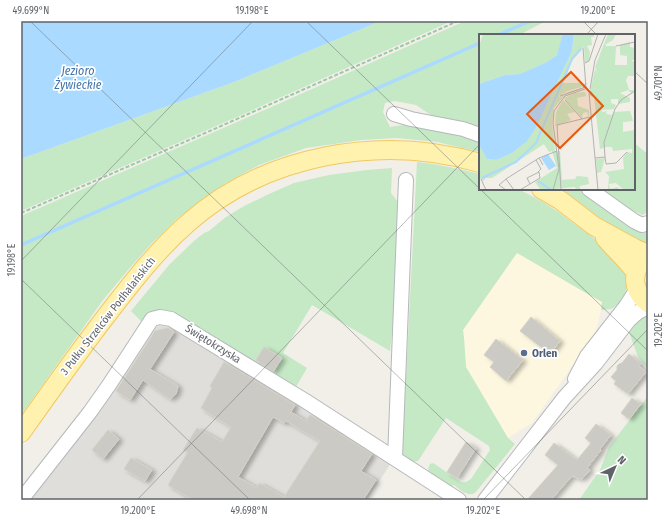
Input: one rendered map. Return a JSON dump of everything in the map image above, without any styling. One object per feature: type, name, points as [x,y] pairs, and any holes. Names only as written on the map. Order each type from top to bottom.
[{"type":"main road","name":"3 Pułku Strzelców Podhalańskich","points":[[21,433],[97,327],[150,260],[188,222],[226,195],[256,179],[294,164],[333,154],[396,149],[438,153],[479,163]]},
{"type":"main road","points":[[544,190],[560,200],[594,226],[648,255],[641,262],[636,281]]},
{"type":"main road","points":[[594,226],[626,259],[636,281],[641,297],[648,303]]},
{"type":"street","points":[[394,114],[411,119],[463,129],[479,135]]},
{"type":"street","points":[[396,458],[406,180]]},
{"type":"street","points":[[590,190],[634,221],[642,225],[648,223]]},
{"type":"street","points":[[564,398],[587,356],[626,306],[636,281]]},
{"type":"street","points":[[485,500],[564,398],[596,363],[632,317],[648,307]]},
{"type":"street","name":"Świętokrzyska","points":[[21,500],[90,412],[152,319],[160,317],[171,319],[207,345],[304,400],[460,500]]},
{"type":"path","points":[[21,213],[458,21]]},
{"type":"shaded area","name":"Orlen","points":[[517,252],[603,302],[595,334],[532,423],[508,438],[466,367],[463,330]]},
{"type":"shaded area","points":[[168,324],[301,405],[391,463],[367,500],[21,500],[153,328]]},
{"type":"green space","points":[[381,21],[452,21],[21,211],[21,159],[234,82]]},
{"type":"green space","points":[[465,21],[546,21],[523,33],[524,34],[479,34],[479,129],[434,117],[416,105],[395,101],[385,103],[383,112],[390,127],[401,125],[424,126],[447,130],[479,139],[479,152],[437,142],[397,138],[361,140],[306,148],[259,165],[226,183],[178,218],[151,244],[128,270],[103,300],[21,415],[21,216]]},
{"type":"green space","points":[[635,144],[648,154],[648,211],[643,215],[628,209],[600,190],[635,190]]},
{"type":"green space","points":[[417,162],[441,165],[479,174],[479,190],[520,190],[557,211],[614,253],[626,273],[627,285],[622,300],[611,309],[601,310],[602,302],[517,253],[463,330],[466,367],[508,438],[515,444],[475,493],[470,494],[464,492],[454,485],[449,487],[429,474],[429,466],[433,463],[461,482],[466,482],[471,479],[490,450],[489,446],[446,418],[418,461],[412,462],[400,454],[405,397]]},
{"type":"green space","points":[[392,168],[391,193],[398,202],[399,264],[390,351],[312,305],[283,353],[307,368],[296,387],[171,314],[161,310],[153,313],[144,324],[131,311],[169,265],[194,241],[226,217],[244,206],[294,183],[329,175]]},
{"type":"green space","points":[[563,190],[587,190],[648,226],[648,245],[643,245],[609,225]]},
{"type":"green space","points":[[648,316],[648,369],[638,357],[629,332],[641,319]]},
{"type":"green space","points":[[648,396],[648,500],[579,500],[600,470],[609,447]]},
{"type":"water","name":"Jezioro Żywieckie","points":[[21,21],[381,21],[234,82],[21,159]]},
{"type":"building","points":[[531,317],[560,341],[550,354],[520,331]]},
{"type":"building","points":[[168,328],[174,332],[150,369],[178,386],[176,394],[170,399],[143,380],[130,400],[116,391],[155,331]]},
{"type":"building","points":[[496,339],[523,360],[506,381],[490,367],[494,362],[484,355]]},
{"type":"building","points":[[264,347],[282,358],[273,372],[256,360]]},
{"type":"building","points":[[629,354],[641,364],[639,366],[646,372],[628,394],[614,384],[616,381],[611,377],[617,370],[617,366],[622,363]]},
{"type":"building","points":[[224,362],[295,405],[291,412],[306,421],[310,415],[372,454],[361,471],[376,480],[363,500],[193,500],[168,485],[188,452],[183,450],[197,428],[222,442],[231,427],[201,408],[212,388],[210,386]],"holes":[[[273,417],[284,423],[286,421],[320,441],[284,497],[259,483],[257,488],[238,477]]]},
{"type":"building","points":[[632,398],[641,404],[629,419],[621,413]]},
{"type":"building","points":[[596,424],[611,435],[587,468],[590,470],[582,479],[572,476],[551,500],[527,500],[558,465],[545,455],[554,443],[577,460],[591,443],[585,438]]},
{"type":"building","points":[[108,430],[119,439],[103,459],[92,450]]},
{"type":"building","points":[[466,442],[476,448],[457,478],[447,472]]},
{"type":"building","points":[[131,458],[152,470],[145,481],[124,469]]},
{"type":"waterway","points":[[500,34],[530,21]]},
{"type":"waterway","points":[[21,245],[479,43]]},
{"type":"place","name":"Orlen","points":[[524,353]]}]
